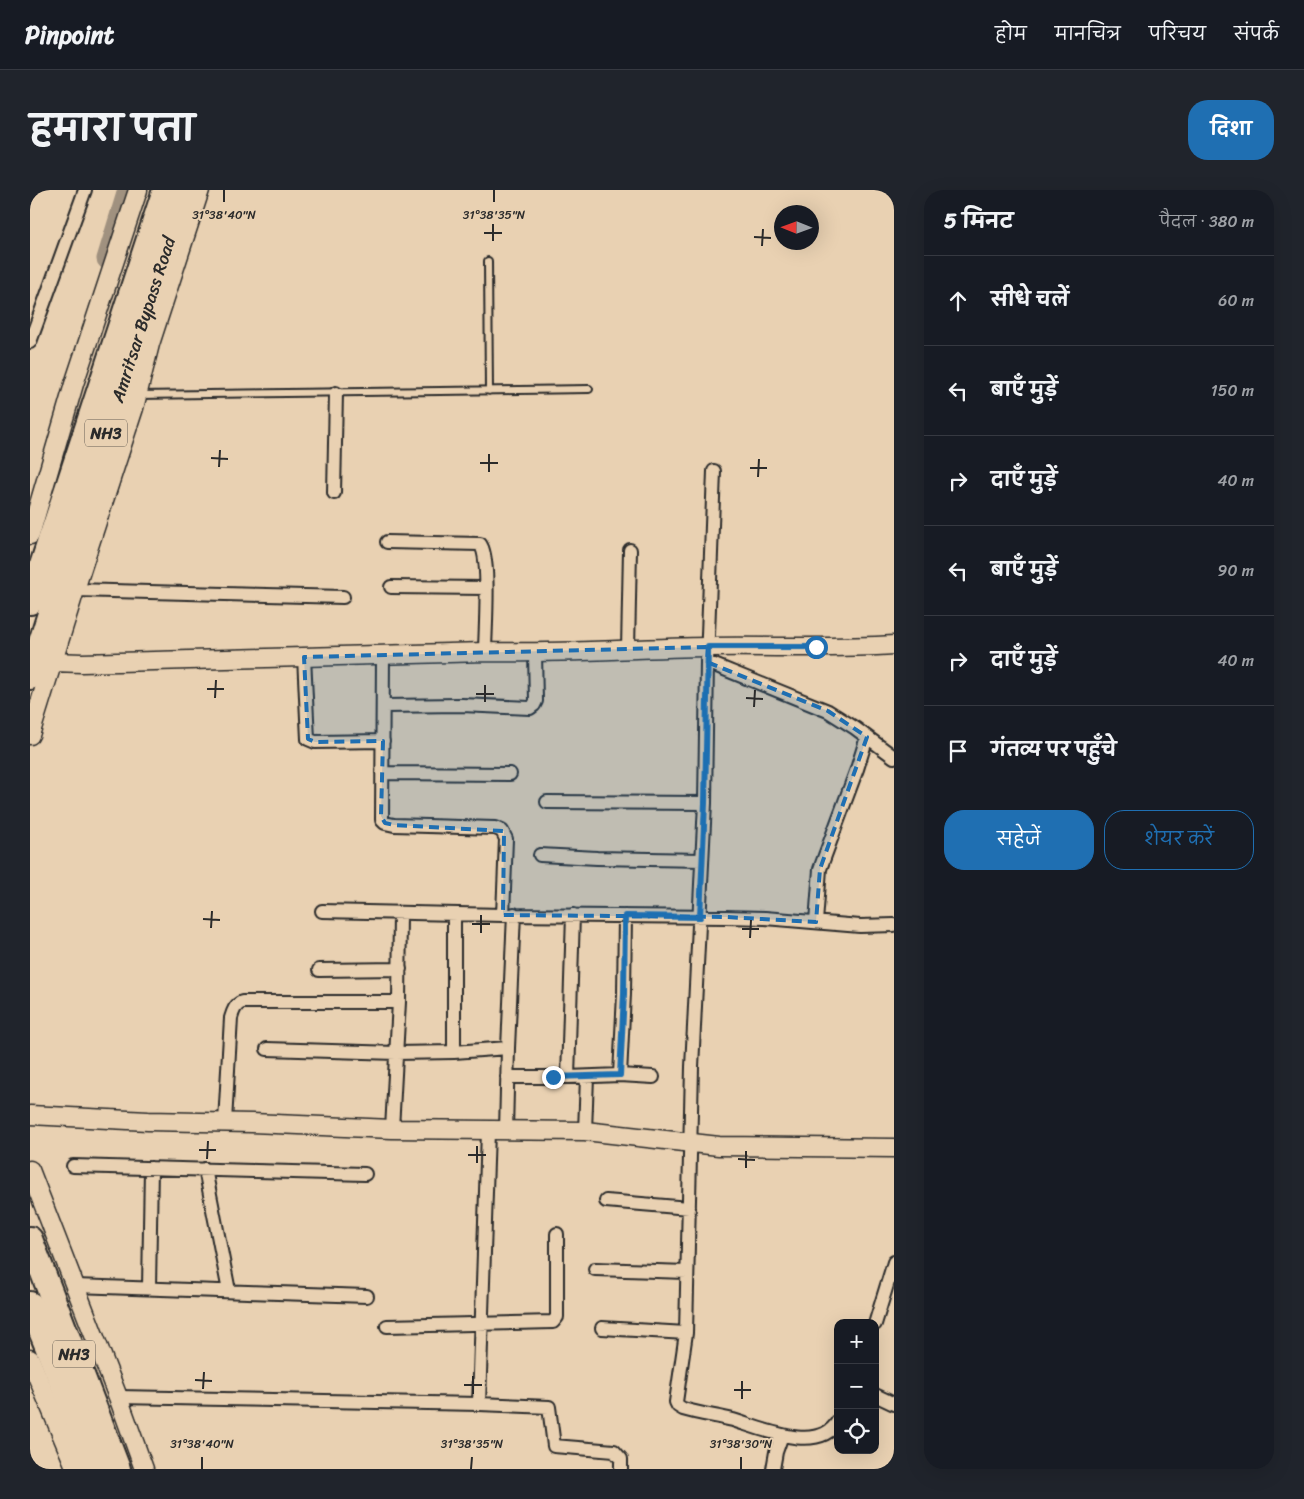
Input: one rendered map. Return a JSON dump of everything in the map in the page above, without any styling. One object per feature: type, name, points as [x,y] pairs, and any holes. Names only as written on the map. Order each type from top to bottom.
[{"type":"highway","name":"Amritsar Bypass Road","points":[[30,602],[165,190]]},
{"type":"highway","name":"Amritsar Bypass Road","points":[[30,677],[185,190]]},
{"type":"highway","name":"NH3","points":[[30,1239],[118,1469]]},
{"type":"highway","name":"NH3","points":[[30,1304],[97,1469]]},
{"type":"street","points":[[30,342],[33,326],[84,190]]},
{"type":"street","points":[[30,535],[74,384],[138,190]]},
{"type":"street","points":[[30,735],[138,395],[150,344],[200,190]]},
{"type":"street","points":[[334,493],[336,394]]},
{"type":"street","points":[[714,471],[705,803],[692,1067],[686,1332],[676,1400],[678,1406],[683,1409],[782,1435],[800,1438],[819,1436],[834,1427]]},
{"type":"street","points":[[387,542],[480,544],[484,551],[486,588],[485,652]]},
{"type":"street","points":[[628,649],[630,550]]},
{"type":"street","points":[[391,587],[486,588]]},
{"type":"street","points":[[75,590],[343,597]]},
{"type":"street","points":[[53,662],[82,663],[485,652],[536,653],[628,649],[708,655],[894,645]]},
{"type":"street","points":[[383,706],[462,705],[530,708],[536,701],[536,653]]},
{"type":"street","points":[[382,655],[382,820],[385,823],[394,825],[494,828],[502,831],[506,839],[508,915],[507,1077],[497,1131],[482,1323],[479,1404]]},
{"type":"street","points":[[708,655],[828,711],[894,757]]},
{"type":"street","points":[[304,657],[308,739],[315,742],[383,741]]},
{"type":"street","points":[[816,922],[820,869],[858,769],[867,737]]},
{"type":"street","points":[[382,773],[510,774]]},
{"type":"street","points":[[547,802],[705,803]]},
{"type":"street","points":[[540,855],[702,860]]},
{"type":"street","points":[[322,910],[508,915],[765,918],[860,926],[894,925]]},
{"type":"street","points":[[392,1129],[399,1002],[400,912]]},
{"type":"street","points":[[454,914],[454,1052]]},
{"type":"street","points":[[568,1077],[573,915]]},
{"type":"street","points":[[620,1075],[625,916]]},
{"type":"street","points":[[319,970],[400,969]]},
{"type":"street","points":[[224,1122],[231,1018],[234,1009],[239,1003],[399,1002]]},
{"type":"street","points":[[267,1049],[396,1053],[454,1052],[508,1048]]},
{"type":"street","points":[[507,1077],[620,1075],[653,1077]]},
{"type":"street","points":[[585,1131],[587,1077]]},
{"type":"street","points":[[30,1115],[392,1129],[585,1131],[719,1146],[894,1148]]},
{"type":"street","points":[[73,1166],[365,1174]]},
{"type":"street","points":[[149,1288],[151,1168]]},
{"type":"street","points":[[205,1169],[229,1291]]},
{"type":"street","points":[[30,1170],[144,1469]]},
{"type":"street","points":[[606,1201],[688,1208]]},
{"type":"street","points":[[387,1326],[548,1323],[555,1321],[558,1312],[557,1234]]},
{"type":"street","points":[[877,1319],[894,1262]]},
{"type":"street","points":[[595,1269],[687,1272]]},
{"type":"street","points":[[75,1286],[367,1296]]},
{"type":"street","points":[[602,1328],[686,1332]]},
{"type":"street","points":[[30,1359],[76,1469]]},
{"type":"street","points":[[118,1397],[549,1406],[554,1446],[614,1451],[621,1459],[621,1469]]},
{"type":"street","points":[[879,1397],[894,1404]]},
{"type":"street","points":[[773,1469],[782,1435]]},
{"type":"lane","points":[[488,261],[489,391]]},
{"type":"lane","points":[[138,395],[336,394],[589,389]]},
{"type":"highlighted area","points":[[708,647],[707,662],[828,711],[867,737],[820,869],[816,922],[726,917],[503,915],[504,831],[394,825],[385,823],[381,816],[383,741],[315,742],[308,739],[304,657]]},
{"type":"waterway","points":[[107,259],[128,190]]},
{"type":"route","points":[[553,1077],[620,1075],[623,1041],[625,916],[700,917],[705,803],[708,647],[816,647]]}]
